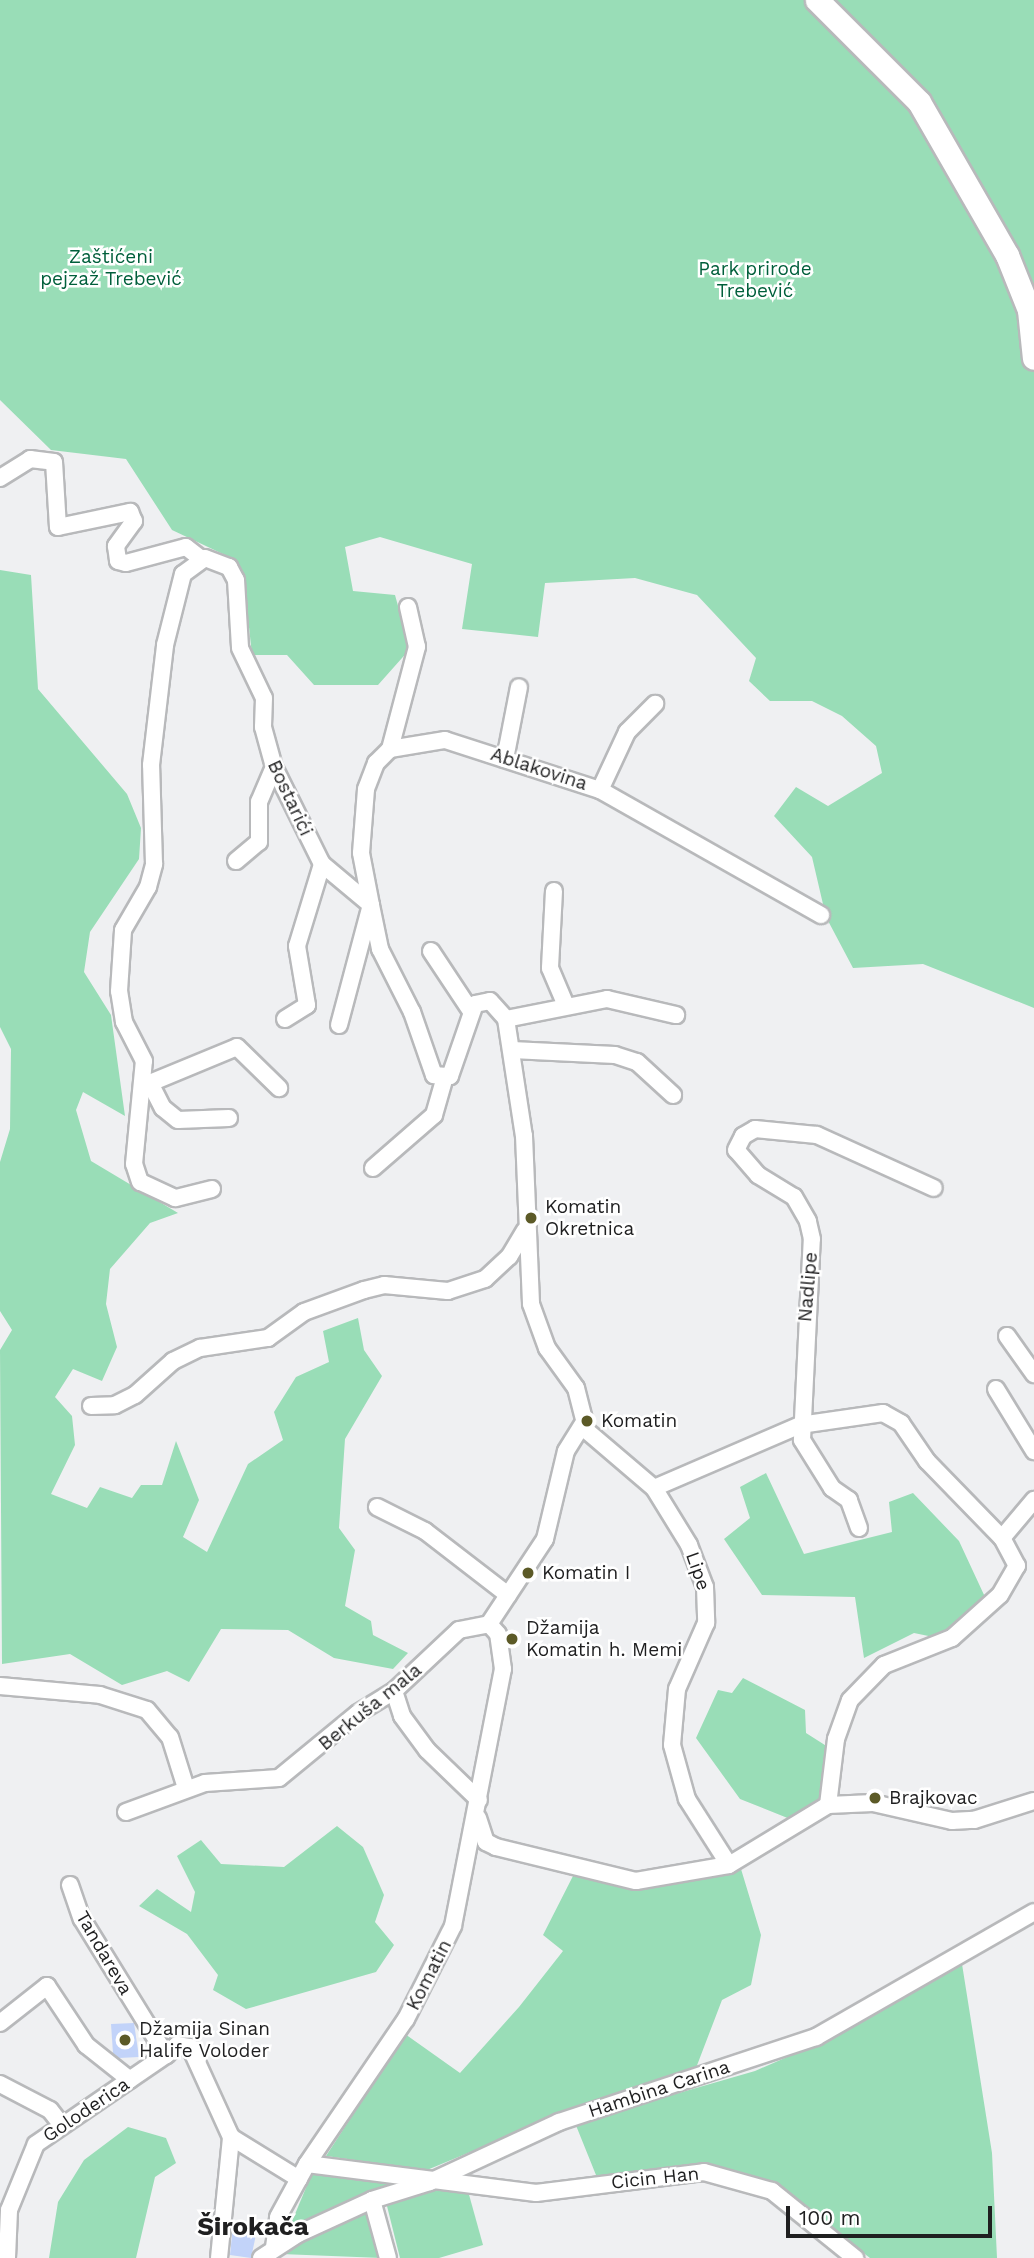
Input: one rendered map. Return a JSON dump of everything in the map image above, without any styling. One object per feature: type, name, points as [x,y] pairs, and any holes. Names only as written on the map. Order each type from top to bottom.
[{"type":"main road","points":[[817,0],[919,103],[1007,255],[1029,310],[1034,358]]},
{"type":"street","name":"Bostarići","points":[[0,478],[30,458],[54,462],[57,525],[76,525],[130,512],[134,521],[116,546],[118,561],[126,564],[186,547],[200,558],[219,560],[236,580],[240,648],[264,698],[263,727],[274,767],[322,864],[372,905]]},
{"type":"street","points":[[200,558],[180,581],[162,670],[149,801],[154,864],[121,941],[119,991],[124,1022],[144,1061],[146,1085],[134,1164],[140,1182],[175,1198],[212,1189]]},
{"type":"street","points":[[408,607],[417,647],[390,749],[376,762],[366,789],[361,853],[380,949],[412,1012],[431,1069],[444,1080]]},
{"type":"street","points":[[505,759],[519,687]]},
{"type":"street","points":[[600,790],[627,732],[655,704]]},
{"type":"street","name":"Ablakovina","points":[[390,749],[445,740],[600,790],[821,915]]},
{"type":"street","points":[[236,861],[259,842],[259,802],[274,767]]},
{"type":"street","points":[[285,1019],[307,1005],[297,946],[322,864]]},
{"type":"street","points":[[554,891],[550,968],[565,1004]]},
{"type":"street","points":[[340,1025],[372,905]]},
{"type":"street","points":[[373,1168],[434,1115],[444,1080],[454,1070],[470,1010],[431,950]]},
{"type":"street","points":[[506,1019],[565,1004],[607,999],[676,1015]]},
{"type":"street","points":[[470,1010],[490,1001],[506,1019],[524,1136],[526,1276],[538,1327],[576,1388],[583,1424],[566,1451],[545,1539],[489,1624]]},
{"type":"street","points":[[146,1085],[237,1047],[279,1088]]},
{"type":"street","points":[[512,1050],[615,1055],[637,1062],[673,1095]]},
{"type":"street","points":[[146,1085],[163,1108],[178,1120],[229,1118]]},
{"type":"street","name":"Nadlipe","points":[[800,1426],[813,1239],[794,1198],[740,1159],[737,1144],[755,1129],[817,1135],[933,1188]]},
{"type":"street","points":[[91,1406],[115,1405],[135,1395],[173,1361],[200,1348],[268,1338],[304,1312],[364,1290],[384,1285],[448,1290],[485,1279],[509,1257],[526,1228]]},
{"type":"street","points":[[1007,1336],[1034,1374]]},
{"type":"street","points":[[996,1389],[1034,1451]]},
{"type":"street","points":[[654,1488],[800,1426],[863,1412],[898,1419],[927,1461],[1002,1538],[1017,1566],[1000,1595],[951,1638],[884,1665],[850,1700],[836,1739],[828,1805]]},
{"type":"street","name":"Lipe","points":[[583,1424],[608,1452],[654,1488],[689,1545],[709,1606],[677,1689],[672,1745],[687,1799],[729,1865]]},
{"type":"street","points":[[800,1426],[806,1451],[832,1488],[849,1500],[859,1528]]},
{"type":"street","points":[[1002,1538],[1034,1500]]},
{"type":"street","points":[[377,1507],[425,1531],[508,1595]]},
{"type":"street","name":"Berkuša mala","points":[[126,1812],[186,1788],[279,1778],[358,1713],[394,1691],[459,1630],[489,1624]]},
{"type":"street","name":"Komatin","points":[[267,2252],[278,2217],[307,2164],[433,1975],[459,1905],[503,1669],[498,1634],[489,1624]]},
{"type":"street","points":[[0,1686],[100,1695],[147,1710],[170,1737],[186,1788]]},
{"type":"street","points":[[394,1691],[402,1716],[426,1750],[478,1806],[480,1830],[496,1847],[601,1875],[636,1881],[729,1865],[828,1805],[873,1803],[952,1821],[974,1820],[1034,1801]]},
{"type":"street","name":"Tandareva","points":[[70,1885],[82,1919],[166,2055]]},
{"type":"street","name":"Hambina Carina","points":[[267,2252],[372,2200],[430,2182],[559,2122],[816,2037],[1034,1912]]},
{"type":"street","points":[[0,2023],[47,1986],[86,2045],[130,2080]]},
{"type":"street","points":[[166,2055],[184,2044],[198,2057],[231,2137],[219,2258]]},
{"type":"street","name":"Goloderica","points":[[7,2258],[4,2212],[28,2157],[60,2123],[166,2055]]},
{"type":"street","points":[[0,2084],[51,2110],[60,2123]]},
{"type":"street","points":[[231,2137],[299,2179]]},
{"type":"street","name":"Cicin Han","points":[[307,2164],[430,2182],[536,2193],[704,2172],[772,2191],[855,2258]]},
{"type":"street","points":[[372,2200],[388,2258]]},
{"type":"green space","name":"Park prirode Trebević","points":[[0,0],[1034,0],[1034,1008],[923,964],[853,968],[826,917],[812,857],[774,816],[796,787],[828,806],[882,773],[876,746],[842,716],[812,701],[770,701],[749,681],[756,658],[697,595],[635,578],[545,583],[538,637],[462,629],[472,564],[380,537],[345,547],[353,591],[395,595],[410,649],[378,685],[314,685],[287,655],[252,655],[245,590],[225,555],[172,530],[126,459],[51,450],[0,400]]},
{"type":"green space","points":[[0,570],[31,575],[38,689],[127,794],[141,828],[139,859],[90,932],[84,972],[111,1015],[125,1116],[83,1092],[76,1110],[91,1161],[178,1213],[150,1223],[110,1269],[106,1304],[117,1347],[102,1381],[73,1369],[55,1397],[72,1416],[75,1445],[51,1494],[87,1508],[100,1487],[132,1498],[141,1485],[162,1485],[176,1441],[199,1500],[183,1537],[207,1552],[248,1464],[283,1440],[274,1412],[296,1377],[329,1362],[323,1331],[358,1318],[364,1350],[382,1376],[345,1439],[339,1528],[355,1550],[345,1606],[371,1621],[373,1635],[408,1653],[393,1669],[334,1658],[288,1630],[221,1629],[189,1682],[167,1671],[122,1685],[70,1654],[2,1664],[0,1350],[12,1330],[0,1311],[0,1162],[10,1129],[11,1049],[0,1027]]},
{"type":"green space","points":[[766,1473],[804,1554],[892,1532],[889,1502],[913,1493],[959,1541],[985,1597],[943,1639],[914,1633],[864,1658],[855,1597],[762,1595],[724,1539],[750,1518],[740,1487]]},
{"type":"green space","points":[[743,1678],[805,1710],[806,1733],[828,1747],[827,1800],[805,1825],[740,1799],[696,1738],[718,1690],[732,1693]]},
{"type":"green space","points":[[337,1826],[363,1847],[384,1895],[375,1922],[394,1945],[376,1972],[246,2009],[213,1990],[218,1975],[187,1934],[139,1906],[157,1889],[191,1912],[195,1892],[177,1856],[201,1840],[221,1864],[284,1867]]},
{"type":"green space","points":[[741,1869],[761,1935],[751,1985],[722,2000],[696,2068],[569,2111],[427,2170],[326,2156],[405,2034],[460,2073],[519,2007],[563,1951],[543,1935],[574,1874],[644,1887]]},
{"type":"green space","points":[[962,1964],[992,2153],[997,2258],[870,2258],[783,2191],[711,2165],[598,2180],[575,2123],[755,2071],[826,2040],[918,1983]]},
{"type":"green space","points":[[128,2127],[166,2138],[176,2163],[155,2177],[136,2258],[49,2258],[58,2202],[84,2160]]},
{"type":"green space","points":[[315,2166],[406,2180],[288,2231]]},
{"type":"green space","points":[[424,2191],[468,2191],[483,2245],[439,2258],[400,2258],[387,2206]]},
{"type":"green space","points":[[364,2209],[382,2258],[281,2254],[306,2237]]},
{"type":"building","name":"Džamija Sinan Halife Voloder","points":[[134,2023],[139,2057],[119,2058],[113,2053],[111,2024]]},
{"type":"building","points":[[233,2226],[257,2230],[251,2258],[230,2255]]},
{"type":"place","name":"Komatin Okretnica","points":[[531,1218]]},
{"type":"place","name":"Komatin","points":[[587,1421]]},
{"type":"place","name":"Komatin I","points":[[528,1573]]},
{"type":"place","name":"Džamija Komatin h. Memi","points":[[512,1639]]},
{"type":"place","name":"Brajkovac","points":[[875,1798]]},
{"type":"place","name":"Džamija Sinan Halife Voloder","points":[[125,2040]]},
{"type":"district","name":"Širokača","points":[[253,2227]]},
{"type":"park label","name":"Zaštićeni pejzaž Trebević","points":[[111,268]]}]
